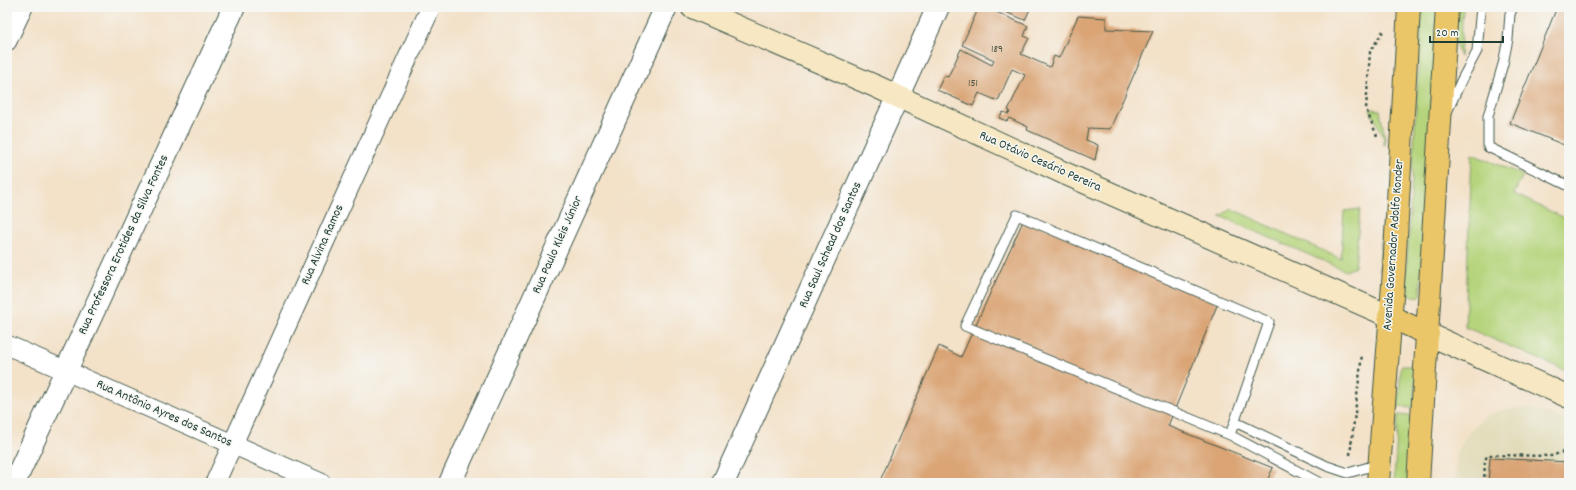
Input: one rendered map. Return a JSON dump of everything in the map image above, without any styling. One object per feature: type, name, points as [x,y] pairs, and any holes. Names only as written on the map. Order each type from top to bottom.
[{"type":"main road","name":"Rua Otávio Cesário Pereira","points":[[692,7],[898,97],[1064,173],[1389,316]]},
{"type":"main road","name":"Avenida Governador Adolfo Konder","points":[[1378,474],[1389,316],[1394,270],[1408,7]]},
{"type":"main road","points":[[1418,483],[1447,7]]},
{"type":"main road","points":[[1389,316],[1569,396]]},
{"type":"street","points":[[7,41],[23,7]]},
{"type":"street","name":"Rua Professora Erotides da Silva Fontes","points":[[14,483],[234,7]]},
{"type":"street","name":"Rua Alvina Ramos","points":[[215,483],[431,7]]},
{"type":"street","name":"Rua Paulo Kleis Júnior","points":[[450,483],[666,7]]},
{"type":"street","name":"Rua Saul Schead dos Santos","points":[[723,483],[938,7]]},
{"type":"street","name":"Rua Antônio Ayres dos Santos","points":[[7,345],[321,483]]},
{"type":"lane","points":[[1440,127],[1462,78],[1477,51],[1481,7]]},
{"type":"lane","points":[[1513,7],[1510,14],[1508,39],[1503,64],[1488,116],[1488,147],[1569,186]]},
{"type":"lane","points":[[1230,435],[1269,322],[1016,215],[965,326],[1230,435],[1320,483]]},
{"type":"lane","points":[[1235,422],[1327,466],[1348,473],[1378,474]]},
{"type":"path","points":[[1378,138],[1366,110],[1370,52],[1385,27]]},
{"type":"path","points":[[1348,473],[1362,352]]},
{"type":"path","points":[[1484,483],[1485,460],[1487,456],[1491,454],[1551,456],[1569,450]]},
{"type":"shaded area","points":[[1520,408],[1534,409],[1569,422],[1569,462],[1490,458],[1488,483],[1455,483],[1457,452],[1467,435],[1484,417],[1502,410]]},
{"type":"green space","points":[[1422,7],[1438,7],[1420,297],[1405,295]]},
{"type":"green space","points":[[1456,7],[1463,7],[1460,57],[1454,39]]},
{"type":"green space","points":[[1370,109],[1380,110],[1386,144],[1384,145],[1384,138]]},
{"type":"green space","points":[[1472,154],[1523,175],[1514,194],[1569,220],[1569,372],[1465,327]]},
{"type":"green space","points":[[1232,209],[1341,259],[1344,211],[1360,209],[1355,267],[1346,271],[1220,216]]},
{"type":"green space","points":[[1382,221],[1381,269],[1379,271]]},
{"type":"green space","points":[[1401,366],[1416,366],[1414,408],[1398,407]]},
{"type":"green space","points":[[1398,415],[1413,416],[1409,483],[1394,483]]},
{"type":"building","points":[[979,7],[985,7],[1028,26],[1024,36],[1029,38],[1021,54],[1050,67],[1054,56],[1059,58],[1078,16],[1106,18],[1106,29],[1153,31],[1110,129],[1088,128],[1086,140],[1098,145],[1095,160],[1027,130],[1028,127],[1009,118],[1007,121],[999,118],[1003,112],[1009,114],[1010,111],[1008,110],[1025,75],[1012,69],[998,101],[979,93],[973,106],[937,90],[944,76],[948,77],[961,49],[992,65],[994,60],[962,45]]},
{"type":"building","points":[[993,7],[1031,7],[1025,20]]},
{"type":"building","points":[[1557,7],[1569,7],[1569,147],[1510,123]]},
{"type":"building","points":[[1024,219],[1218,303],[1168,426],[1273,468],[1266,483],[879,483],[939,346],[961,357]]},
{"type":"building","points":[[1490,458],[1569,462],[1569,483],[1488,483]]}]
